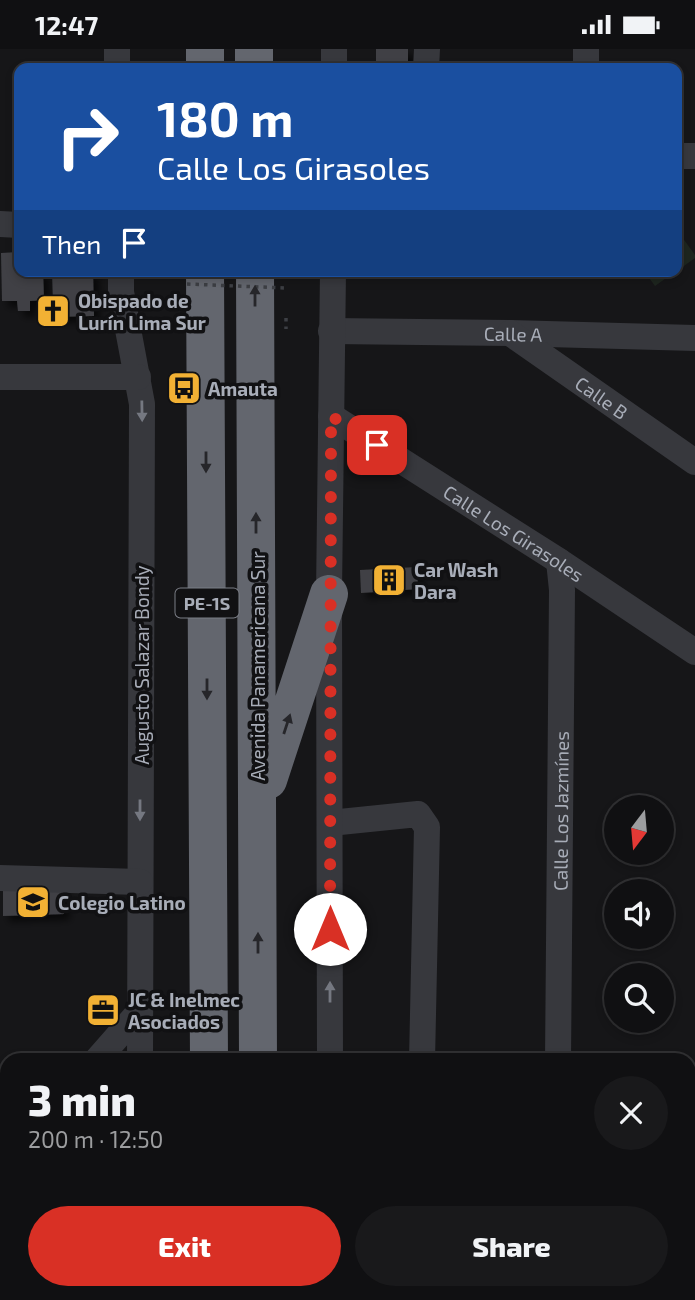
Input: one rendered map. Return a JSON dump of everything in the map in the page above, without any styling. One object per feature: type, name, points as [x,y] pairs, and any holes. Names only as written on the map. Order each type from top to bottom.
[{"type":"highway","name":"PE-1S","points":[[196,278],[209,1053]]},
{"type":"highway","name":"Avenida Panamericana Sur","points":[[258,1053],[258,812],[270,279]]},
{"type":"highway","points":[[258,812],[329,594]]},
{"type":"street","name":"Augusto Salazar Bondy","points":[[121,277],[121,292],[142,404],[140,1053]]},
{"type":"street","points":[[330,1053],[329,594],[332,277]]},
{"type":"street","name":"Calle A","points":[[331,331],[695,338]]},
{"type":"street","name":"Calle B","points":[[510,333],[695,462]]},
{"type":"street","points":[[0,377],[138,377]]},
{"type":"street","name":"Calle Los Girasoles","points":[[331,416],[559,561],[695,652]]},
{"type":"street","name":"Calle Los Jazmínes","points":[[558,1053],[562,590],[559,561]]},
{"type":"street","points":[[330,823],[418,814],[427,827],[422,1053]]},
{"type":"street","points":[[0,878],[140,882]]},
{"type":"street","points":[[103,1053],[140,1011]]},
{"type":"path","points":[[196,278],[270,279]]},
{"type":"shaded area","points":[[682,237],[695,255],[695,258],[682,267]]},
{"type":"shaded area","points":[[648,277],[668,277],[655,286]]},
{"type":"building","points":[[376,49],[408,49],[408,63],[376,63]]},
{"type":"building","points":[[14,252],[14,277],[43,277],[44,300],[30,301],[30,311],[18,311],[17,301],[2,301],[1,253]]},
{"type":"building","points":[[52,277],[93,277],[94,316],[53,317],[52,307],[47,307],[47,301],[53,301]]},
{"type":"building","name":"Car Wash Dara","points":[[417,567],[418,589],[361,593],[360,570]]},
{"type":"building","name":"Colegio Latino","points":[[63,889],[64,914],[3,916],[3,890]]},
{"type":"place","name":"Obispado de Lurín Lima Sur","points":[[53,311]]},
{"type":"place","name":"Amauta","points":[[184,388]]},
{"type":"place","name":"Car Wash Dara","points":[[389,580]]},
{"type":"place","name":"Colegio Latino","points":[[33,902]]},
{"type":"place","name":"JC & Inelmec Asociados","points":[[103,1010]]},
{"type":"route","points":[[330,929],[331,416],[377,445]]}]
